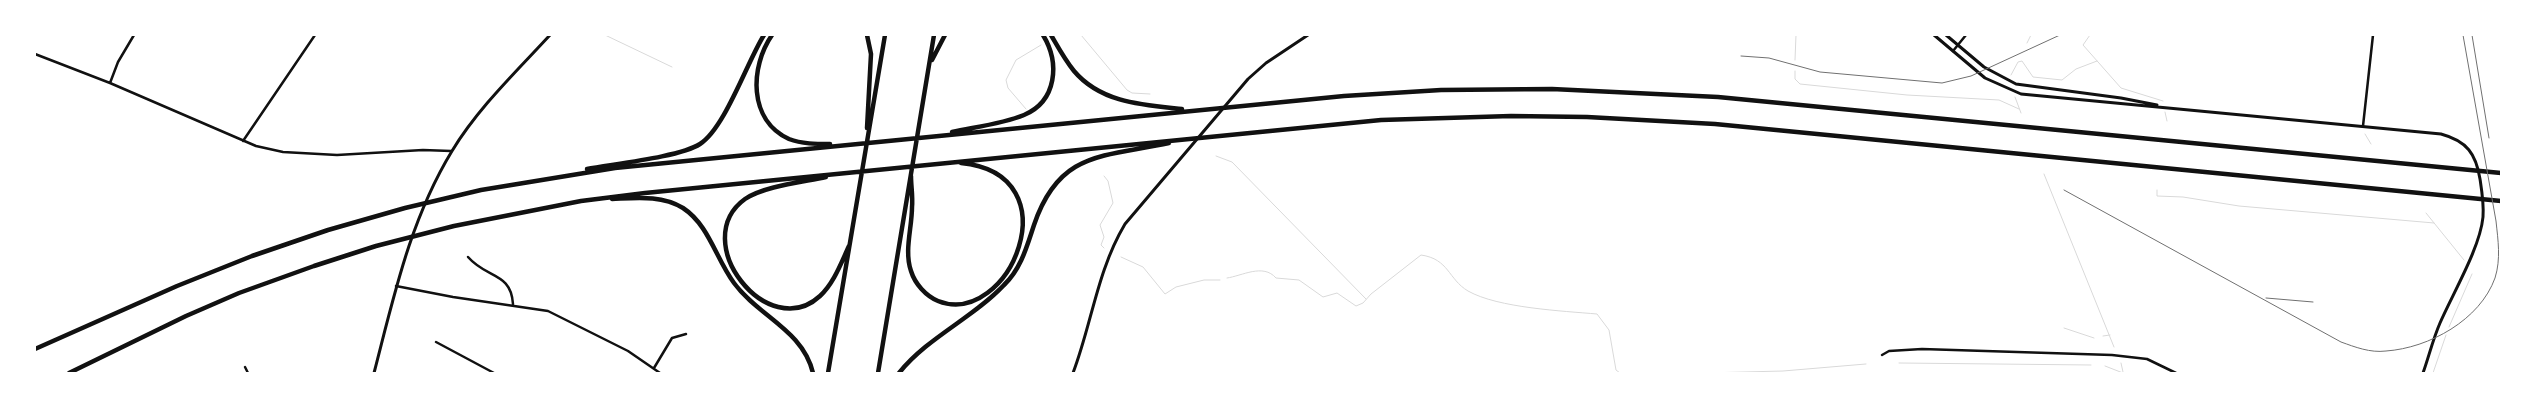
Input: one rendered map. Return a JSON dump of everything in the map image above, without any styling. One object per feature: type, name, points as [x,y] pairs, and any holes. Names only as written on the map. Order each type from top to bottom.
[{"type":"highway","points":[[35,349],[177,286],[297,240],[412,206],[684,151],[703,142],[717,126],[764,35]]},
{"type":"highway","points":[[772,35],[761,56],[756,77],[758,102],[766,121],[778,132],[795,141],[849,144]]},
{"type":"highway","points":[[867,141],[871,57],[868,35]]},
{"type":"highway","points":[[828,373],[885,35]]},
{"type":"highway","points":[[878,373],[934,35]]},
{"type":"highway","points":[[929,66],[945,35]]},
{"type":"highway","points":[[934,136],[1021,116],[1038,106],[1050,90],[1054,71],[1052,53],[1043,35]]},
{"type":"highway","points":[[1051,35],[1074,72],[1099,91],[1135,104],[1193,110]]},
{"type":"highway","points":[[548,178],[615,168],[1193,110],[1425,90],[1552,89],[1643,92],[1767,102],[2501,173]]},
{"type":"highway","points":[[69,373],[186,316],[314,266],[438,230],[517,212],[581,201],[844,172],[1348,123],[1437,117],[1511,116],[1638,119],[1725,125],[2501,201]]},
{"type":"highway","points":[[899,373],[917,354],[1010,280],[1023,257],[1043,199],[1053,184],[1063,174],[1090,160],[1193,138]]},
{"type":"highway","points":[[910,176],[912,206],[908,258],[916,282],[931,297],[947,304],[964,303],[984,294],[1006,274],[1018,251],[1023,226],[1018,198],[1008,182],[987,168],[961,164],[930,164]]},
{"type":"highway","points":[[844,172],[762,191],[749,197],[736,208],[730,218],[724,243],[731,265],[745,286],[764,301],[788,309],[805,305],[822,294],[835,276],[849,246]]},
{"type":"highway","points":[[581,201],[654,198],[672,203],[686,210],[703,229],[739,289],[798,342],[807,357],[813,373]]},
{"type":"street","points":[[110,83],[118,62],[134,35]]},
{"type":"street","points":[[243,141],[315,35]]},
{"type":"street","points":[[374,373],[404,257],[435,182],[452,151],[484,108],[550,35]]},
{"type":"street","points":[[1073,373],[1100,277],[1112,246],[1131,216],[1244,83],[1266,62],[1308,35]]},
{"type":"street","points":[[1934,35],[1979,74],[1998,86],[2022,94],[2450,136],[2467,146],[2477,164],[2484,205],[2482,227],[2439,325],[2423,373]]},
{"type":"street","points":[[1946,35],[1984,68],[2006,80],[2026,87],[2121,98],[2167,107]]},
{"type":"street","points":[[1953,51],[1966,35]]},
{"type":"street","points":[[2363,126],[2373,35]]},
{"type":"street","points":[[35,54],[110,83],[243,141],[283,152],[337,155],[423,150],[452,151]]},
{"type":"street","points":[[1979,74],[1984,68]]},
{"type":"street","points":[[468,257],[476,266],[508,284],[512,290],[513,304]]},
{"type":"street","points":[[396,286],[453,297],[513,304],[548,311],[628,351],[660,373]]},
{"type":"street","points":[[654,368],[672,338],[686,334]]},
{"type":"street","points":[[436,342],[494,373]]},
{"type":"street","points":[[1882,355],[1896,350],[1937,349],[2112,355],[2147,359],[2176,373]]},
{"type":"street","points":[[245,367],[248,373]]},
{"type":"street","points":[[480,373],[483,368]]},
{"type":"waterway","points":[[605,35],[672,67]]},
{"type":"waterway","points":[[1081,35],[1127,90],[1132,93],[1150,94]]},
{"type":"waterway","points":[[1795,60],[1796,35]]},
{"type":"waterway","points":[[2027,43],[2031,35]]},
{"type":"waterway","points":[[2090,35],[2083,45],[2121,88],[2163,101]]},
{"type":"waterway","points":[[1026,109],[1008,88],[1006,80],[1016,60],[1041,45]]},
{"type":"waterway","points":[[2011,75],[2018,62],[2022,61],[2033,77],[2062,80],[2076,69],[2097,61]]},
{"type":"waterway","points":[[1795,71],[1795,79],[1800,84],[1907,95],[1999,100],[2019,109]]},
{"type":"waterway","points":[[2015,97],[2021,113]]},
{"type":"waterway","points":[[2165,112],[2167,121]]},
{"type":"waterway","points":[[2365,134],[2371,144]]},
{"type":"waterway","points":[[1216,156],[1232,162],[1366,299]]},
{"type":"waterway","points":[[2044,174],[2114,347]]},
{"type":"waterway","points":[[1104,176],[1108,181],[1113,203],[1100,225],[1104,237],[1101,245],[1104,248]]},
{"type":"waterway","points":[[2157,190],[2157,196],[2183,197],[2239,206],[2434,223]]},
{"type":"waterway","points":[[2426,213],[2464,260]]},
{"type":"waterway","points":[[1227,278],[1265,271],[1276,278],[1299,280],[1323,297],[1337,293],[1356,306],[1363,303],[1371,294],[1421,255],[1430,257],[1443,265],[1461,286],[1481,297],[1531,308],[1597,314],[1609,330],[1616,370],[1620,373]]},
{"type":"waterway","points":[[1121,257],[1143,267],[1165,294],[1176,287],[1204,280],[1220,280]]},
{"type":"waterway","points":[[2449,327],[2472,274]]},
{"type":"waterway","points":[[2064,328],[2094,338]]},
{"type":"waterway","points":[[2103,336],[2110,335]]},
{"type":"waterway","points":[[2433,373],[2446,335]]},
{"type":"waterway","points":[[1899,363],[2091,365]]},
{"type":"waterway","points":[[2121,363],[2123,372]]},
{"type":"waterway","points":[[1704,373],[1783,371],[1866,364]]},
{"type":"waterway","points":[[2105,366],[2123,373]]},
{"type":"railway","points":[[1741,56],[1769,58],[1820,72],[1942,83],[1971,76],[2060,35]]},
{"type":"railway","points":[[2064,190],[2341,342],[2363,349],[2380,351],[2402,349],[2435,338],[2465,319],[2478,307],[2488,293],[2495,278],[2498,264],[2496,221],[2463,35]]},
{"type":"railway","points":[[2472,35],[2489,138]]},
{"type":"railway","points":[[2266,298],[2313,302]]}]
